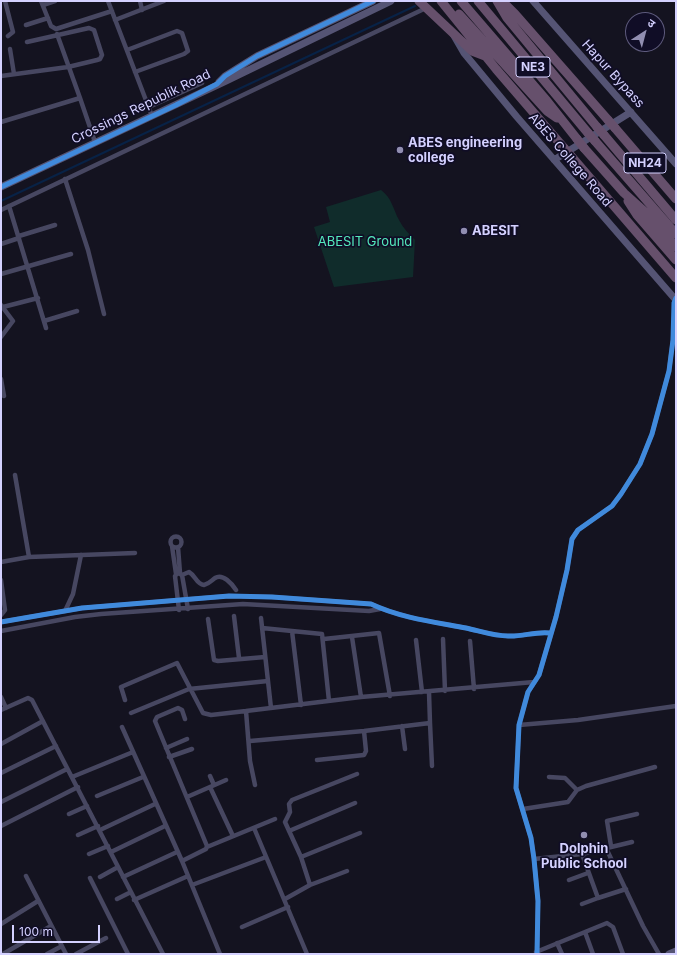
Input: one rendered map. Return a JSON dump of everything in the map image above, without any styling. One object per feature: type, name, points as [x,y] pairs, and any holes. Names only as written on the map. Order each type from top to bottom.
[{"type":"highway","points":[[419,1],[472,51],[478,55],[486,56]]},
{"type":"highway","points":[[441,1],[564,148],[676,278]]},
{"type":"highway","points":[[448,1],[546,112],[560,120]]},
{"type":"highway","points":[[461,1],[547,100],[560,120],[577,140],[676,247]]},
{"type":"highway","name":"NE3","points":[[478,1],[588,133],[676,234]]},
{"type":"highway","points":[[497,1],[507,18],[676,220]]},
{"type":"highway","name":"NH24","points":[[502,1],[676,199]]},
{"type":"highway","points":[[512,42],[518,42],[574,108],[585,113]]},
{"type":"highway","points":[[624,192],[637,215],[676,260]]},
{"type":"street","points":[[5,1],[12,32],[8,36]]},
{"type":"street","points":[[55,1],[42,3],[51,26],[56,29],[112,11]]},
{"type":"street","points":[[108,1],[152,116]]},
{"type":"street","points":[[140,1],[142,10]]},
{"type":"street","points":[[115,20],[164,1]]},
{"type":"street","name":"Crossings Republik Road","points":[[217,84],[225,76],[257,56],[373,1]]},
{"type":"street","name":"Crossings Republik Road","points":[[1,187],[391,1]]},
{"type":"street","name":"Hapur Bypass","points":[[533,1],[676,164]]},
{"type":"street","points":[[1,210],[426,8]]},
{"type":"street","points":[[26,25],[48,18]]},
{"type":"street","points":[[1,76],[68,67],[100,59],[102,52],[92,29],[58,34],[27,42]]},
{"type":"street","points":[[127,50],[177,31],[182,33],[188,48],[188,51],[184,54],[135,72]]},
{"type":"street","name":"ABES College Road","points":[[452,32],[454,39],[464,53],[554,160],[676,299]]},
{"type":"street","points":[[58,34],[68,67],[95,142]]},
{"type":"street","points":[[10,49],[14,74]]},
{"type":"street","points":[[149,107],[202,83]]},
{"type":"street","points":[[1,122],[80,98]]},
{"type":"street","points":[[554,160],[631,112]]},
{"type":"street","points":[[65,179],[88,250],[104,314]]},
{"type":"street","points":[[9,206],[29,266],[46,328]]},
{"type":"street","points":[[1,244],[55,225]]},
{"type":"street","points":[[1,274],[71,254]]},
{"type":"street","points":[[1,337],[13,321],[2,306],[38,298]]},
{"type":"street","points":[[623,954],[612,924],[607,923],[536,953],[538,901],[534,860],[531,838],[516,788],[519,725],[528,692],[539,675],[560,603],[572,539],[578,530],[612,506],[640,464],[652,434],[669,371],[676,299]]},
{"type":"street","points":[[44,321],[77,312]]},
{"type":"street","points":[[1,379],[4,396]]},
{"type":"street","points":[[15,475],[29,557]]},
{"type":"street","points":[[175,547],[179,574],[187,600],[188,609]]},
{"type":"street","points":[[1,562],[29,557],[135,553]]},
{"type":"street","points":[[65,611],[73,594],[81,555]]},
{"type":"street","points":[[179,574],[189,572],[193,574],[197,582],[204,585],[216,577],[220,577],[228,581],[236,590]]},
{"type":"street","points":[[179,574],[179,610]]},
{"type":"street","points":[[1,580],[5,610],[1,615]]},
{"type":"street","points":[[380,609],[369,611],[243,604],[83,616],[3,631],[2,621],[82,608],[229,596],[272,597],[371,604],[380,609],[417,619],[497,635],[512,636],[539,632],[550,633]]},
{"type":"street","points":[[82,608],[83,616]]},
{"type":"street","points":[[234,616],[239,658]]},
{"type":"street","points":[[261,618],[271,708]]},
{"type":"street","points":[[208,620],[214,660],[218,661],[239,658],[265,657]]},
{"type":"street","points":[[262,628],[318,632],[322,634],[324,638],[329,701]]},
{"type":"street","points":[[292,631],[301,705]]},
{"type":"street","points":[[324,638],[352,637],[376,632],[381,635],[390,696]]},
{"type":"street","points":[[352,637],[361,697]]},
{"type":"street","points":[[443,639],[445,691]]},
{"type":"street","points":[[416,640],[422,692]]},
{"type":"street","points":[[470,641],[474,689]]},
{"type":"street","points":[[125,700],[122,687],[177,663],[189,689],[203,713],[207,715],[246,712],[361,697],[474,689],[534,682]]},
{"type":"street","points":[[131,713],[189,689],[268,681]]},
{"type":"street","points":[[429,692],[432,766]]},
{"type":"street","points":[[1,697],[6,708]]},
{"type":"street","points":[[1,710],[30,698],[88,806],[134,900],[163,954]]},
{"type":"street","points":[[519,725],[578,720],[676,706]]},
{"type":"street","points":[[186,719],[182,710],[178,708],[155,719],[155,723],[208,848]]},
{"type":"street","points":[[246,712],[250,741],[250,761],[256,785]]},
{"type":"street","points":[[1,744],[43,720]]},
{"type":"street","points":[[250,741],[364,731],[430,723]]},
{"type":"street","points":[[402,726],[405,749]]},
{"type":"street","points":[[122,727],[155,804],[182,861],[220,954]]},
{"type":"street","points":[[317,760],[364,755],[366,750],[364,731]]},
{"type":"street","points":[[166,748],[187,739]]},
{"type":"street","points":[[1,774],[56,746]]},
{"type":"street","points":[[169,757],[192,749]]},
{"type":"street","points":[[72,776],[133,752]]},
{"type":"street","points":[[523,809],[564,803],[571,799],[577,790],[586,786],[656,767]]},
{"type":"street","points":[[1,802],[67,769]]},
{"type":"street","points":[[310,885],[301,857],[285,820],[290,813],[290,802],[338,780],[357,774]]},
{"type":"street","points":[[210,776],[212,786],[233,836]]},
{"type":"street","points":[[97,796],[144,777]]},
{"type":"street","points":[[549,777],[566,778],[577,790]]},
{"type":"street","points":[[187,797],[226,780]]},
{"type":"street","points":[[1,826],[78,787]]},
{"type":"street","points":[[78,835],[99,828],[155,804]]},
{"type":"street","points":[[289,831],[355,804]]},
{"type":"street","points":[[69,814],[88,806]]},
{"type":"street","points":[[637,814],[607,821],[609,847],[626,889],[660,954]]},
{"type":"street","points":[[182,861],[233,836],[275,819]]},
{"type":"street","points":[[111,852],[165,826]]},
{"type":"street","points":[[254,828],[308,954]]},
{"type":"street","points":[[301,857],[360,833]]},
{"type":"street","points":[[534,860],[582,854],[632,842]]},
{"type":"street","points":[[89,854],[108,846]]},
{"type":"street","points":[[123,877],[177,852]]},
{"type":"street","points":[[582,854],[598,898]]},
{"type":"street","points":[[192,885],[266,857]]},
{"type":"street","points":[[100,877],[118,867]]},
{"type":"street","points":[[285,899],[310,885],[348,871]]},
{"type":"street","points":[[569,880],[588,873]]},
{"type":"street","points":[[26,876],[66,954]]},
{"type":"street","points":[[134,900],[188,876]]},
{"type":"street","points":[[90,878],[128,954]]},
{"type":"street","points":[[582,904],[626,889]]},
{"type":"street","points":[[117,899],[131,892]]},
{"type":"street","points":[[1,924],[38,901]]},
{"type":"street","points":[[242,927],[288,907]]},
{"type":"street","points":[[2,954],[51,926]]},
{"type":"street","points":[[585,932],[593,954]]},
{"type":"street","points":[[76,954],[106,938]]},
{"type":"street","points":[[558,944],[562,954]]},
{"type":"street","points":[[47,954],[62,946]]},
{"type":"street","points":[[669,954],[676,951]]},
{"type":"green space","name":"ABESIT Ground","points":[[381,190],[390,200],[402,226],[415,240],[413,277],[334,287],[314,227],[330,222],[326,207]]},
{"type":"waterway","points":[[1,201],[415,6]]},
{"type":"cycle path","points":[[1,187],[176,105],[217,84],[225,76],[257,56],[373,1]]},
{"type":"cycle path","points":[[537,954],[538,901],[534,859],[531,838],[516,788],[519,725],[528,692],[539,675],[556,617],[567,570],[572,539],[578,530],[612,506],[640,464],[652,434],[669,371],[673,340],[674,303],[676,298]]},
{"type":"cycle path","points":[[1,622],[82,608],[229,596],[272,597],[371,604],[406,616],[503,636],[550,633]]},
{"type":"place","name":"ABES engineering college","points":[[400,150]]},
{"type":"place","name":"ABESIT","points":[[464,231]]},
{"type":"place","name":"Dolphin Public School","points":[[584,835]]}]
